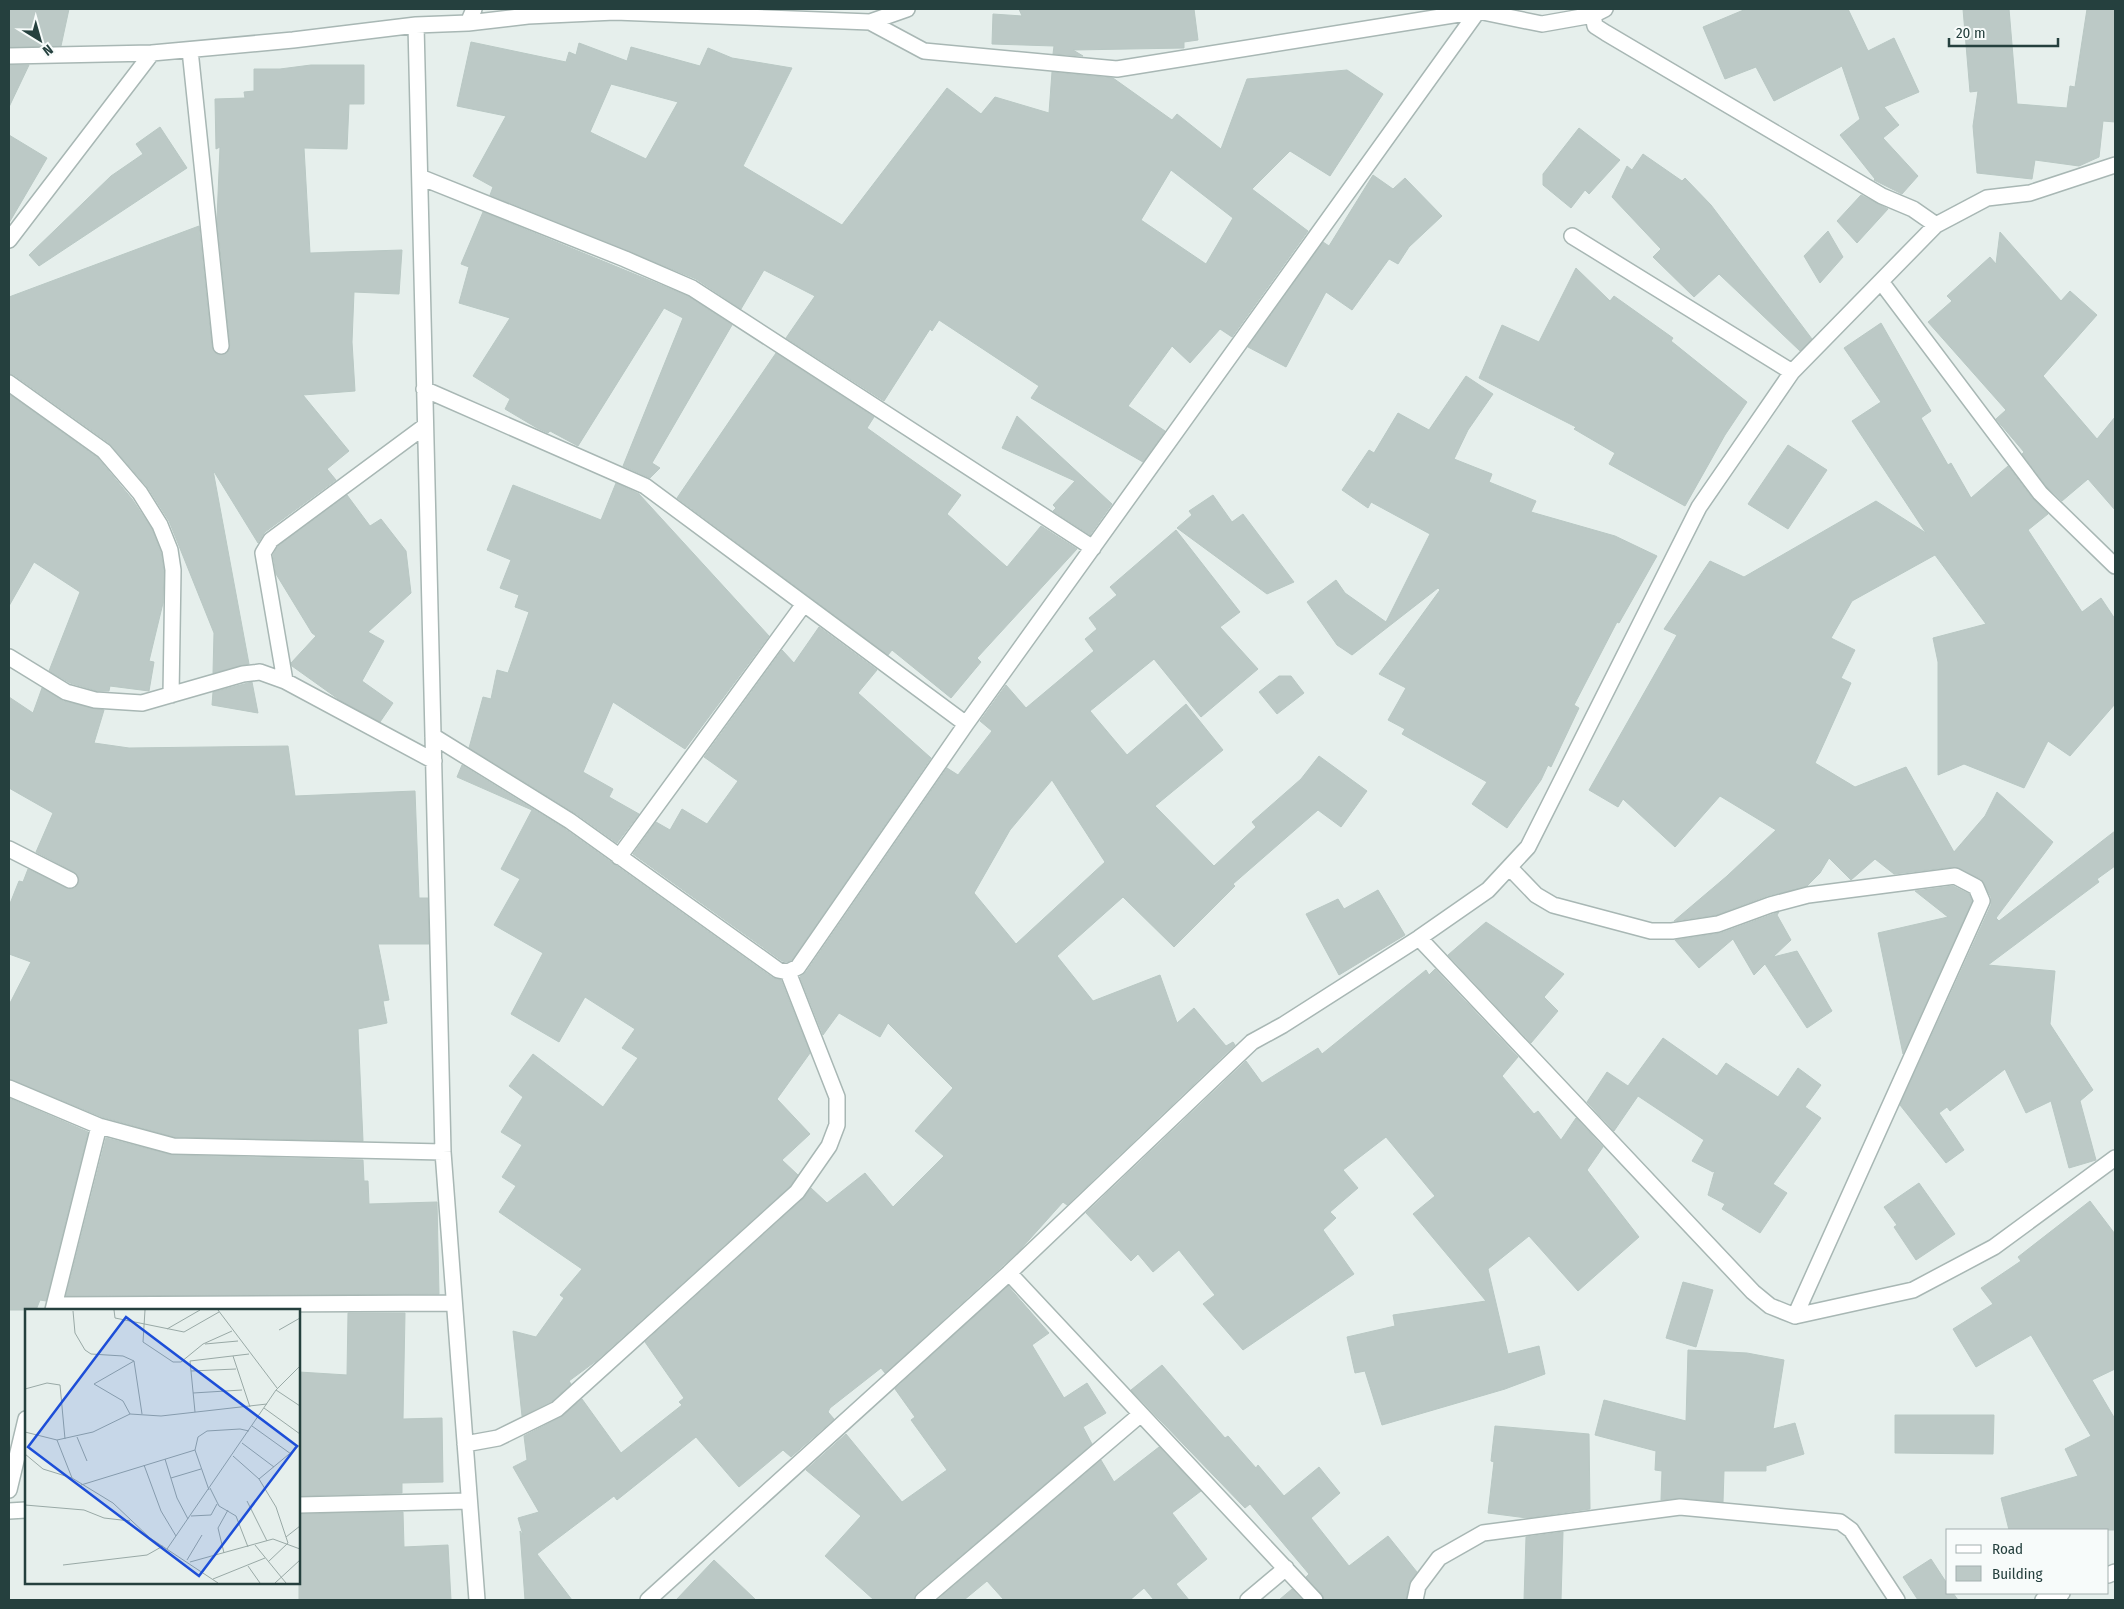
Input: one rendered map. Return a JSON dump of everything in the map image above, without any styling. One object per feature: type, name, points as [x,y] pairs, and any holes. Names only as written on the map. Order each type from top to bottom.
[{"type":"street","points":[[468,24],[474,9]]},
{"type":"street","points":[[9,56],[152,54],[416,25],[468,24],[528,16],[615,12],[870,22],[907,9]]},
{"type":"street","points":[[870,22],[924,51],[1117,69],[1478,12],[1542,24],[1599,12],[1596,26],[1606,33],[1882,196],[1913,209],[1936,225]]},
{"type":"street","points":[[433,736],[570,822],[778,970],[788,972],[798,967],[966,724],[1478,12]]},
{"type":"street","points":[[416,25],[443,1152],[477,1600]]},
{"type":"street","points":[[190,50],[222,346]]},
{"type":"street","points":[[9,240],[152,54]]},
{"type":"street","points":[[648,1600],[1009,1273],[1252,1042],[1283,1025],[1419,938],[1488,890],[1510,868],[1528,847],[1699,507],[1792,372],[1882,283],[1936,225],[1987,198],[2030,193],[2115,165]]},
{"type":"street","points":[[420,178],[626,259],[692,288],[1093,548]]},
{"type":"street","points":[[1572,236],[1792,372]]},
{"type":"street","points":[[1882,283],[2040,493],[2115,566]]},
{"type":"street","points":[[9,383],[104,451],[140,493],[160,525],[170,550],[173,570],[171,695]]},
{"type":"street","points":[[424,389],[645,486],[966,724]]},
{"type":"street","points":[[285,681],[263,553],[271,540],[426,426]]},
{"type":"street","points":[[619,857],[804,604]]},
{"type":"street","points":[[9,657],[66,692],[96,700],[142,702],[243,674],[260,672],[285,681],[434,761]]},
{"type":"street","points":[[9,849],[70,880]]},
{"type":"street","points":[[1510,868],[1536,895],[1554,905],[1651,931],[1672,931],[1718,924],[1770,905],[1808,895],[1955,876],[1976,887],[1982,901],[1796,1316]]},
{"type":"street","points":[[1419,938],[1753,1292],[1770,1306],[1796,1316],[1913,1290],[1994,1247],[2115,1158]]},
{"type":"street","points":[[464,1444],[498,1438],[556,1409],[797,1192],[829,1146],[837,1125],[837,1097],[788,972]]},
{"type":"street","points":[[9,1088],[99,1126],[173,1146],[443,1152]]},
{"type":"street","points":[[99,1126],[54,1308],[454,1303]]},
{"type":"street","points":[[1009,1273],[1315,1600]]},
{"type":"street","points":[[923,1600],[1142,1414]]},
{"type":"street","points":[[9,1490],[25,1423]]},
{"type":"street","points":[[300,1505],[469,1501]]},
{"type":"street","points":[[1414,1600],[1418,1586],[1439,1558],[1483,1533],[1680,1508],[1840,1522],[1851,1530],[1897,1600]]},
{"type":"street","points":[[9,1511],[25,1510]]},
{"type":"street","points":[[1248,1600],[1286,1568]]},
{"type":"street","points":[[2043,1600],[2059,1594]]},
{"type":"building","points":[[9,9],[69,9],[61,46],[9,47]]},
{"type":"building","points":[[1019,9],[1194,9],[1198,40],[1184,42],[1184,48],[1073,50],[1083,56],[1053,54],[1054,46],[992,44],[993,14],[1022,16]]},
{"type":"building","points":[[1746,9],[1848,9],[1868,51],[1894,38],[1919,92],[1884,107],[1899,125],[1883,138],[1918,176],[1902,194],[1874,180],[1840,135],[1860,119],[1842,66],[1774,101],[1756,67],[1725,79],[1703,27]]},
{"type":"building","points":[[1963,9],[2009,9],[2017,104],[2067,108],[2070,86],[2075,87],[2087,9],[2115,9],[2115,122],[2103,121],[2099,157],[2079,166],[2035,160],[2032,179],[1977,173],[1973,126],[1978,91],[1970,92]]},
{"type":"building","points":[[471,42],[566,62],[569,52],[576,55],[579,43],[627,61],[631,47],[700,66],[708,48],[732,58],[792,68],[743,166],[842,225],[947,88],[981,114],[995,97],[1049,113],[1052,72],[1113,78],[1172,120],[1177,114],[1221,149],[1247,79],[1347,70],[1383,94],[1330,176],[1290,151],[1252,189],[1308,231],[1232,337],[1220,329],[1190,363],[1172,346],[1128,406],[1165,431],[1143,462],[1031,398],[1039,386],[939,320],[932,331],[930,329],[884,401],[786,338],[815,296],[764,270],[741,309],[696,279],[490,195],[493,187],[473,176],[506,116],[457,106]],"holes":[[[611,84],[678,102],[646,159],[590,132]],[[1171,170],[1233,218],[1206,264],[1141,220]]]},
{"type":"building","points":[[9,65],[29,65],[9,107]]},
{"type":"building","points":[[311,65],[364,65],[364,104],[349,104],[347,149],[304,148],[310,253],[402,250],[399,294],[354,292],[352,342],[355,391],[303,395],[349,451],[327,469],[336,480],[265,532],[258,543],[213,470],[249,664],[213,673],[214,633],[169,521],[148,488],[109,443],[14,375],[9,374],[9,297],[199,226],[212,347],[218,355],[227,353],[230,345],[217,219],[220,147],[216,149],[215,99],[245,98],[244,92],[254,91],[254,69],[280,69]]},
{"type":"building","points":[[160,127],[187,168],[39,266],[29,255],[111,176],[143,154],[136,144]]},
{"type":"building","points":[[1579,128],[1620,160],[1589,194],[1585,190],[1571,208],[1543,185],[1543,174]]},
{"type":"building","points":[[9,135],[47,158],[9,223]]},
{"type":"building","points":[[1643,154],[1682,181],[1685,178],[1711,205],[1812,339],[1800,351],[1719,274],[1694,297],[1653,257],[1661,249],[1612,197],[1627,166],[1632,170]]},
{"type":"building","points":[[1373,175],[1393,189],[1405,178],[1442,216],[1409,247],[1398,264],[1389,259],[1352,310],[1326,292],[1286,367],[1248,347],[1323,242],[1329,246]]},
{"type":"building","points":[[1861,195],[1888,209],[1857,243],[1837,221]]},
{"type":"building","points":[[483,212],[688,296],[732,325],[652,463],[660,468],[650,478],[623,466],[683,318],[664,308],[578,446],[550,431],[548,433],[537,428],[505,409],[510,399],[473,376],[510,318],[459,303],[469,267],[461,264]]},
{"type":"building","points":[[1828,231],[1843,257],[1820,283],[1804,256]]},
{"type":"building","points":[[2000,232],[2061,301],[2070,291],[2097,315],[2043,376],[2097,439],[2115,417],[2115,510],[2088,479],[2062,501],[2047,487],[2022,454],[2024,452],[1996,419],[2006,410],[1928,322],[1952,301],[1947,296],[1990,257],[1996,264]]},
{"type":"building","points":[[1576,268],[1610,301],[1614,296],[1673,338],[1671,341],[1747,402],[1725,435],[1685,506],[1609,464],[1615,453],[1574,429],[1576,427],[1479,378],[1502,325],[1539,342]]},
{"type":"building","points":[[1881,323],[1931,411],[1921,418],[1948,465],[1951,463],[1971,498],[2008,466],[2033,499],[2048,514],[2028,530],[2082,612],[2101,598],[2115,619],[2115,704],[2070,756],[2048,741],[2024,788],[1964,764],[1938,775],[1938,662],[1933,638],[1986,624],[1935,555],[1852,601],[1831,638],[1855,650],[1841,678],[1851,683],[1815,763],[1855,787],[1906,767],[1954,852],[1985,816],[1997,792],[2053,842],[1996,918],[1999,921],[2115,831],[2115,866],[2097,879],[2099,882],[1988,965],[2055,971],[2050,1024],[2093,1090],[2080,1101],[2096,1160],[2069,1168],[2051,1101],[2026,1113],[2005,1069],[1950,1111],[1947,1107],[1939,1113],[1964,1150],[1946,1163],[1900,1105],[1991,905],[1991,897],[1981,879],[1954,867],[1894,874],[1875,859],[1851,880],[1829,858],[1820,873],[1807,886],[1767,896],[1716,915],[1674,921],[1727,876],[1776,830],[1720,796],[1675,847],[1623,799],[1618,807],[1589,790],[1677,635],[1664,629],[1710,561],[1744,577],[1876,501],[1926,533],[1852,421],[1881,402],[1844,348]]},
{"type":"building","points":[[776,353],[874,417],[867,428],[961,495],[947,514],[1007,567],[1041,526],[1077,549],[977,658],[981,662],[951,698],[892,650],[888,655],[677,498]]},
{"type":"building","points":[[1466,376],[1493,394],[1468,430],[1454,459],[1492,474],[1489,482],[1536,501],[1531,512],[1615,536],[1657,556],[1619,623],[1617,622],[1574,705],[1579,708],[1551,767],[1548,765],[1541,780],[1507,828],[1472,804],[1487,782],[1402,734],[1405,729],[1388,720],[1406,688],[1379,674],[1440,590],[1438,588],[1352,655],[1337,645],[1307,602],[1336,580],[1345,593],[1386,622],[1430,534],[1371,502],[1368,508],[1342,490],[1369,450],[1374,453],[1398,413],[1429,430]]},
{"type":"building","points":[[9,394],[98,458],[132,499],[152,529],[161,552],[164,571],[163,603],[149,661],[154,662],[149,691],[110,686],[109,691],[97,691],[70,683],[49,671],[80,592],[34,562],[9,606]]},
{"type":"building","points":[[1017,416],[1112,504],[1090,535],[1053,511],[1056,508],[1053,505],[1075,481],[1002,448]]},
{"type":"building","points":[[1788,445],[1827,470],[1788,529],[1748,504]]},
{"type":"building","points":[[616,483],[639,494],[769,636],[685,749],[613,702],[583,772],[613,789],[609,797],[639,814],[617,843],[575,813],[469,748],[483,697],[491,699],[497,670],[508,673],[529,612],[515,607],[519,595],[500,588],[511,560],[487,550],[513,485],[601,520]]},
{"type":"building","points":[[347,495],[370,526],[381,519],[406,551],[411,593],[368,632],[384,641],[362,681],[393,703],[380,722],[341,701],[292,666],[291,663],[316,636],[312,633],[276,574],[273,555],[278,546]]},
{"type":"building","points":[[1213,495],[1232,522],[1243,514],[1294,582],[1267,594],[1177,528],[1192,515],[1189,511]]},
{"type":"building","points":[[1176,530],[1240,612],[1220,627],[1258,669],[1201,717],[1154,659],[1090,711],[1127,755],[1186,704],[1223,750],[1155,806],[1214,866],[1256,827],[1252,822],[1301,779],[1319,756],[1367,791],[1341,827],[1318,810],[1233,884],[1235,886],[1174,947],[1123,897],[1057,956],[1093,1001],[1160,975],[1177,1023],[1194,1008],[1226,1046],[1233,1042],[1235,1045],[1067,1205],[1063,1202],[1020,1250],[885,1373],[881,1368],[830,1408],[828,1412],[834,1419],[791,1457],[783,1450],[739,1487],[696,1437],[617,1500],[614,1496],[537,1554],[572,1600],[525,1600],[520,1531],[523,1535],[518,1518],[539,1512],[513,1467],[527,1460],[524,1436],[561,1417],[582,1399],[621,1453],[682,1405],[679,1402],[684,1398],[645,1342],[803,1199],[811,1188],[827,1203],[865,1173],[893,1207],[944,1156],[915,1131],[953,1088],[888,1023],[880,1037],[839,1013],[823,1035],[800,977],[806,972],[947,768],[958,775],[992,731],[980,721],[1006,685],[1026,708],[1094,651],[1085,639],[1097,629],[1089,618],[1117,595],[1110,587]],"holes":[[[1052,780],[1105,862],[1016,944],[974,893],[1010,830]]]},
{"type":"building","points":[[819,627],[877,670],[858,693],[931,758],[792,960],[787,962],[782,961],[633,854],[656,822],[670,830],[682,809],[707,824],[738,781],[704,757],[782,650],[794,663]]},
{"type":"building","points":[[1279,676],[1291,676],[1304,693],[1277,714],[1259,692]]},
{"type":"building","points":[[252,682],[258,713],[212,705],[213,692]]},
{"type":"building","points":[[42,688],[63,701],[104,710],[94,743],[129,748],[288,746],[295,796],[415,791],[419,898],[428,898],[429,944],[378,944],[389,1000],[383,1001],[387,1023],[358,1029],[363,1141],[174,1137],[102,1117],[9,1079],[9,1005],[31,962],[9,954],[9,906],[19,881],[23,882],[28,869],[70,889],[75,888],[79,880],[74,872],[36,852],[53,813],[9,788],[9,697],[33,713]]},
{"type":"building","points":[[462,765],[565,829],[773,978],[781,980],[810,1053],[777,1099],[810,1134],[782,1160],[798,1175],[790,1186],[596,1361],[569,1381],[571,1384],[552,1401],[522,1416],[513,1331],[536,1337],[564,1298],[560,1295],[582,1269],[499,1212],[516,1186],[502,1177],[522,1145],[501,1132],[523,1097],[509,1086],[533,1054],[603,1107],[638,1058],[622,1048],[635,1029],[585,997],[559,1042],[511,1014],[543,953],[494,925],[520,879],[501,869],[532,810],[457,777]]},
{"type":"building","points":[[1953,886],[1969,894],[1972,901],[1903,1054],[1878,933],[1948,917],[1915,891]]},
{"type":"building","points":[[1378,890],[1405,935],[1339,975],[1306,914],[1338,899],[1344,909]]},
{"type":"building","points":[[1779,912],[1777,915],[1791,940],[1773,957],[1797,951],[1832,1011],[1807,1028],[1765,964],[1754,975],[1733,939],[1699,968],[1675,940],[1721,933]]},
{"type":"building","points":[[1486,922],[1564,974],[1544,997],[1558,1011],[1531,1043],[1448,955]]},
{"type":"building","points":[[1435,969],[1518,1057],[1502,1076],[1534,1114],[1538,1111],[1561,1140],[1576,1118],[1603,1147],[1587,1170],[1639,1237],[1578,1291],[1529,1236],[1488,1269],[1508,1354],[1539,1346],[1545,1374],[1505,1389],[1382,1425],[1365,1371],[1355,1373],[1347,1337],[1395,1326],[1393,1315],[1486,1301],[1413,1214],[1435,1196],[1386,1137],[1343,1170],[1358,1188],[1330,1212],[1336,1218],[1323,1230],[1354,1274],[1243,1350],[1203,1304],[1215,1295],[1179,1250],[1153,1272],[1138,1254],[1131,1261],[1086,1213],[1246,1061],[1262,1083],[1318,1048],[1322,1054],[1426,970],[1429,975]]},
{"type":"building","points":[[1663,1038],[1717,1076],[1726,1063],[1778,1097],[1798,1068],[1821,1085],[1805,1107],[1821,1118],[1773,1184],[1787,1193],[1760,1233],[1722,1209],[1725,1204],[1708,1195],[1715,1170],[1713,1172],[1692,1161],[1704,1140],[1638,1096],[1614,1131],[1587,1102],[1607,1072],[1628,1086]]},
{"type":"building","points":[[9,1098],[88,1132],[46,1301],[40,1300],[36,1309],[9,1310]]},
{"type":"building","points":[[106,1138],[173,1155],[363,1160],[364,1181],[368,1181],[369,1204],[437,1202],[439,1294],[66,1296]]},
{"type":"building","points":[[1919,1183],[1955,1234],[1916,1260],[1894,1227],[1897,1225],[1884,1207]]},
{"type":"building","points":[[2090,1201],[2115,1234],[2115,1369],[2092,1380],[2115,1419],[2115,1530],[2009,1529],[2001,1498],[2078,1476],[2065,1449],[2091,1436],[2031,1335],[1976,1367],[1953,1329],[1993,1304],[1981,1288],[2021,1261],[2018,1257]]},
{"type":"building","points":[[1683,1282],[1713,1290],[1696,1347],[1666,1338]]},
{"type":"building","points":[[1008,1286],[1049,1333],[1032,1345],[1064,1398],[1087,1383],[1106,1413],[1083,1427],[1092,1444],[917,1593],[914,1600],[874,1600],[825,1556],[861,1516],[806,1470],[846,1434],[902,1502],[947,1470],[911,1420],[915,1417],[895,1389]]},
{"type":"building","points":[[348,1313],[405,1313],[403,1419],[442,1418],[443,1482],[402,1483],[402,1493],[300,1496],[300,1372],[347,1375]]},
{"type":"building","points":[[1688,1350],[1747,1353],[1784,1360],[1773,1429],[1795,1423],[1804,1454],[1766,1466],[1766,1471],[1724,1471],[1723,1502],[1681,1498],[1661,1500],[1662,1471],[1655,1470],[1656,1451],[1595,1435],[1604,1400],[1686,1421]]},
{"type":"building","points":[[1162,1365],[1225,1438],[1228,1436],[1256,1468],[1258,1465],[1284,1496],[1319,1467],[1340,1493],[1311,1518],[1349,1566],[1388,1536],[1417,1572],[1409,1584],[1406,1600],[1324,1600],[1322,1594],[1306,1577],[1309,1574],[1250,1504],[1245,1508],[1131,1390]]},
{"type":"building","points":[[1895,1415],[1994,1415],[1993,1454],[1895,1453]]},
{"type":"building","points":[[1495,1426],[1589,1434],[1590,1509],[1527,1518],[1488,1513],[1494,1462],[1491,1461]]},
{"type":"building","points":[[1159,1447],[1201,1491],[1172,1513],[1207,1559],[1176,1584],[1189,1600],[1154,1600],[1144,1588],[1130,1600],[1004,1600],[987,1581],[964,1600],[937,1600],[1101,1460],[1114,1482]]},
{"type":"building","points":[[403,1512],[404,1547],[448,1545],[451,1600],[299,1600],[300,1514]]},
{"type":"building","points":[[1563,1532],[1561,1600],[1524,1600],[1526,1537]]},
{"type":"building","points":[[1931,1559],[1946,1582],[1946,1594],[1954,1594],[1958,1600],[1918,1600],[1903,1577]]},
{"type":"building","points":[[714,1560],[756,1600],[676,1600]]},
{"type":"building","points":[[1292,1589],[1302,1600],[1279,1600]]}]
